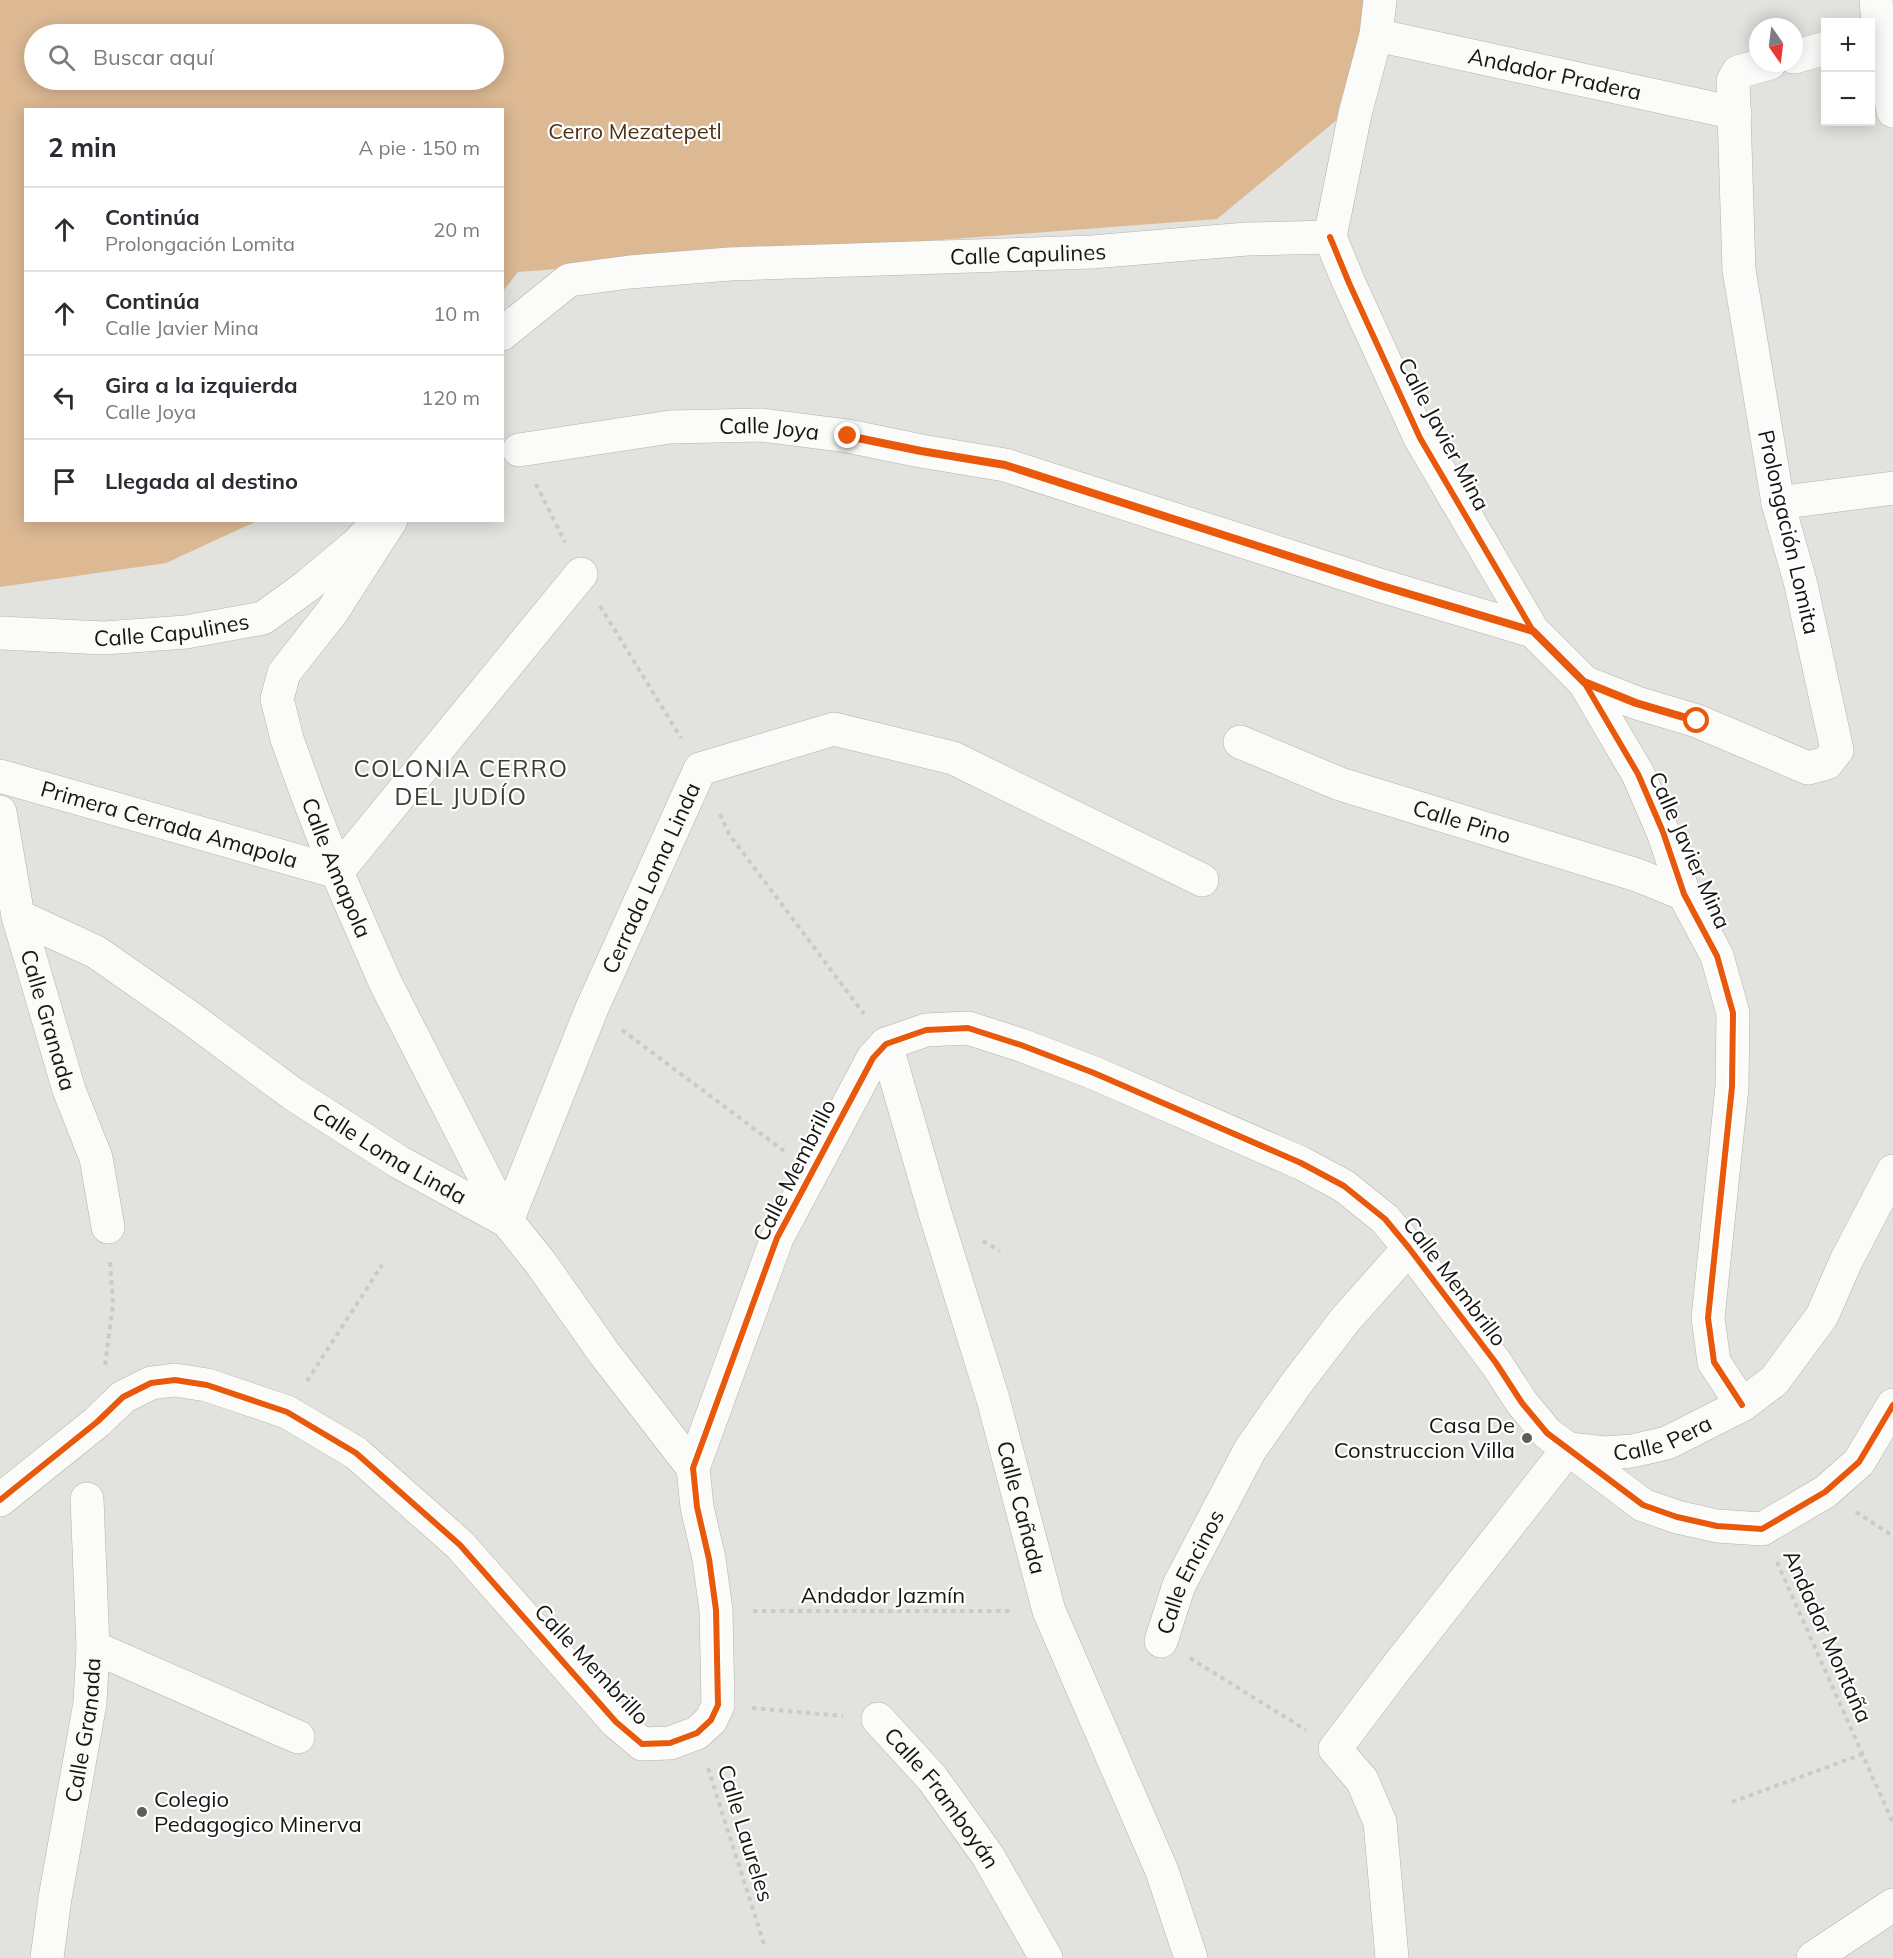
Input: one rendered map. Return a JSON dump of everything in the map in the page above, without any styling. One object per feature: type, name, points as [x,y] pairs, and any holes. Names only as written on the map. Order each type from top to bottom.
[{"type":"street","points":[[1330,237],[1355,114],[1376,35],[1380,0]]},
{"type":"street","points":[[1876,0],[1875,35],[1893,111]]},
{"type":"street","name":"Andador Pradera","points":[[1376,35],[1735,113]]},
{"type":"street","points":[[1803,54],[1821,49]]},
{"type":"street","name":"Prolongación Lomita","points":[[1584,682],[1636,703],[1697,721],[1808,768],[1827,763],[1837,750],[1801,585],[1778,503],[1738,270],[1733,81],[1738,72],[1749,69]]},
{"type":"street","name":"Calle Capulines","points":[[504,332],[569,280],[630,272],[730,264],[1092,252],[1247,239],[1330,237]]},
{"type":"street","name":"Calle Javier Mina","points":[[1330,237],[1348,283],[1420,438],[1533,631],[1584,682],[1638,774],[1663,832],[1684,894],[1717,956],[1733,1013],[1732,1087],[1708,1318],[1714,1362],[1742,1405]]},
{"type":"street","name":"Calle Joya","points":[[519,450],[670,427],[762,425],[848,436],[1005,465],[1379,585],[1533,631]]},
{"type":"street","points":[[1778,503],[1893,488]]},
{"type":"street","name":"Calle Capulines","points":[[0,633],[104,638],[186,632],[263,618],[357,545],[377,522]]},
{"type":"street","name":"Calle Amapola","points":[[390,522],[333,612],[284,674],[277,699],[287,739],[337,872],[385,982],[507,1221]]},
{"type":"street","points":[[337,872],[581,574]]},
{"type":"street","name":"Cerrada Loma Linda","points":[[507,1221],[592,1008],[700,769],[834,729],[953,758],[1202,880]]},
{"type":"street","name":"Calle Pino","points":[[1240,742],[1340,784],[1637,875],[1684,894]]},
{"type":"street","name":"Primera Cerrada Amapola","points":[[0,776],[337,872]]},
{"type":"street","name":"Calle Granada","points":[[0,812],[18,916],[69,1090],[96,1158],[108,1227]]},
{"type":"street","name":"Calle Loma Linda","points":[[18,916],[96,952],[293,1094],[399,1162],[507,1221],[540,1262],[604,1353],[693,1468]]},
{"type":"street","name":"Calle Membrillo","points":[[0,1500],[97,1422],[123,1397],[151,1383],[175,1380],[207,1384],[287,1412],[356,1453],[460,1545],[616,1722],[642,1744],[670,1743],[697,1732],[711,1720],[718,1705],[716,1610],[709,1560],[697,1507],[693,1468],[777,1238],[873,1058],[886,1044],[926,1030],[968,1028],[1021,1045],[1094,1073],[1301,1163],[1344,1186],[1385,1219],[1409,1248],[1496,1364],[1522,1403],[1547,1433],[1643,1505],[1677,1517],[1718,1526],[1761,1529]]},
{"type":"street","name":"Calle Cañada","points":[[886,1044],[935,1214],[993,1399],[1049,1611],[1162,1871],[1191,1958]]},
{"type":"street","name":"Calle Pera","points":[[1568,1449],[1606,1453],[1632,1451],[1667,1443],[1742,1405],[1774,1381],[1822,1316],[1846,1262],[1893,1171]]},
{"type":"street","name":"Calle Encinos","points":[[1161,1641],[1179,1585],[1250,1450],[1296,1384],[1345,1320],[1409,1248]]},
{"type":"street","points":[[1761,1529],[1825,1492],[1859,1462],[1893,1405]]},
{"type":"street","points":[[1392,1958],[1380,1822],[1362,1780],[1335,1749],[1568,1449]]},
{"type":"street","name":"Calle Granada","points":[[47,1958],[55,1898],[90,1703],[93,1647],[87,1499]]},
{"type":"street","points":[[93,1647],[298,1737]]},
{"type":"street","name":"Calle Framboyán","points":[[878,1719],[932,1778],[988,1856],[1046,1958]]},
{"type":"street","points":[[1813,1958],[1893,1905]]},
{"type":"path","points":[[592,1008],[812,1171]]},
{"type":"path","points":[[287,1412],[382,1265]]},
{"type":"path","points":[[1732,1802],[1863,1754]]},
{"type":"green space","name":"Cerro Mezatepetl","points":[[0,0],[1368,0],[1356,104],[1217,219],[518,272],[504,290],[504,108],[24,108],[24,522],[255,522],[166,563],[0,587]]},
{"type":"cycle path","points":[[1330,237],[1420,438],[1533,631],[1584,682],[1638,774],[1663,832],[1684,894],[1717,956],[1733,1013],[1732,1087],[1708,1318],[1714,1362],[1742,1405]]},
{"type":"cycle path","points":[[0,1500],[97,1422],[123,1397],[151,1383],[175,1380],[207,1385],[287,1412],[356,1453],[460,1545],[616,1722],[642,1744],[670,1743],[697,1733],[711,1720],[718,1705],[716,1610],[709,1559],[697,1507],[693,1468],[777,1238],[873,1058],[886,1044],[926,1030],[968,1028],[1021,1045],[1094,1073],[1301,1163],[1344,1186],[1385,1219],[1409,1248],[1496,1363],[1522,1403],[1547,1433],[1643,1505],[1677,1517],[1717,1526],[1762,1529],[1825,1492],[1859,1462],[1893,1405]]},
{"type":"place","name":"Casa De Construccion Villa","points":[[1527,1438]]},
{"type":"place","name":"Colegio Pedagogico Minerva","points":[[142,1812]]},
{"type":"district","name":"COLONIA CERRO DEL JUDÍO","points":[[461,782]]},
{"type":"route","points":[[848,436],[1005,465],[1379,585],[1533,631],[1584,682],[1636,703],[1697,721]]}]
